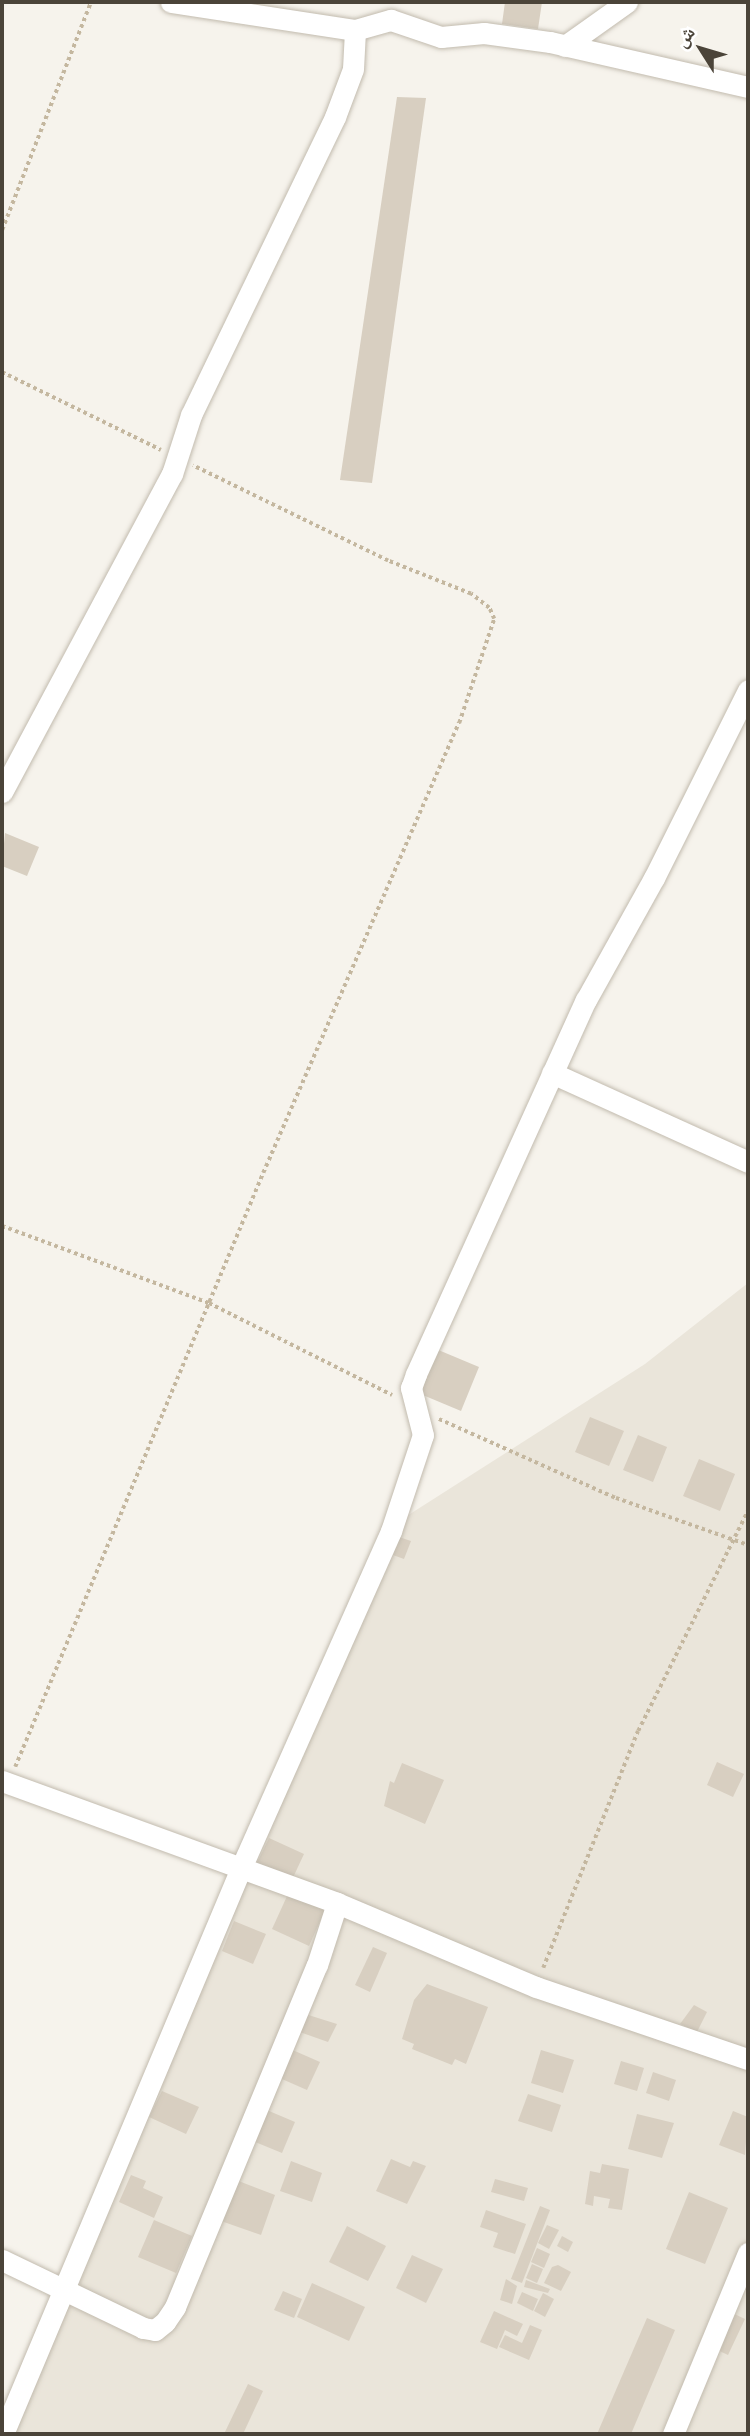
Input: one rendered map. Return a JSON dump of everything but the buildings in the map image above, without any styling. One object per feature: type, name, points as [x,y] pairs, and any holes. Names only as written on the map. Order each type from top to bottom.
[{"type":"street","points":[[170,2],[355,30],[392,11],[441,37],[484,33],[565,46],[748,87]]},
{"type":"street","points":[[565,46],[626,2]]},
{"type":"street","points":[[2,792],[177,458],[191,415],[335,117],[353,69],[355,30]]},
{"type":"street","points":[[3,2434],[61,2290],[241,1868],[391,1531],[423,1435],[411,1388],[416,1374],[552,1073],[748,690]]},
{"type":"street","points":[[552,1073],[748,1162]]},
{"type":"street","points":[[5,1782],[337,1903],[536,1987],[748,2059]]},
{"type":"street","points":[[2,2260],[143,2328],[155,2329],[166,2322],[176,2307],[317,1965],[337,1903]]},
{"type":"street","points":[[673,2434],[748,2253]]},
{"type":"street","points":[[729,2300],[748,2309]]},
{"type":"path","points":[[2,230],[91,2]]},
{"type":"path","points":[[2,372],[388,561],[471,594],[489,608],[494,619],[459,723],[5,1782]]},
{"type":"path","points":[[2,1226],[209,1303],[463,1433],[616,1498],[748,1545]]},
{"type":"path","points":[[536,1987],[638,1731],[737,1541],[748,1510]]},
{"type":"shaded area","points":[[748,1283],[748,2434],[5,2434],[399,1521],[645,1364]]}]
